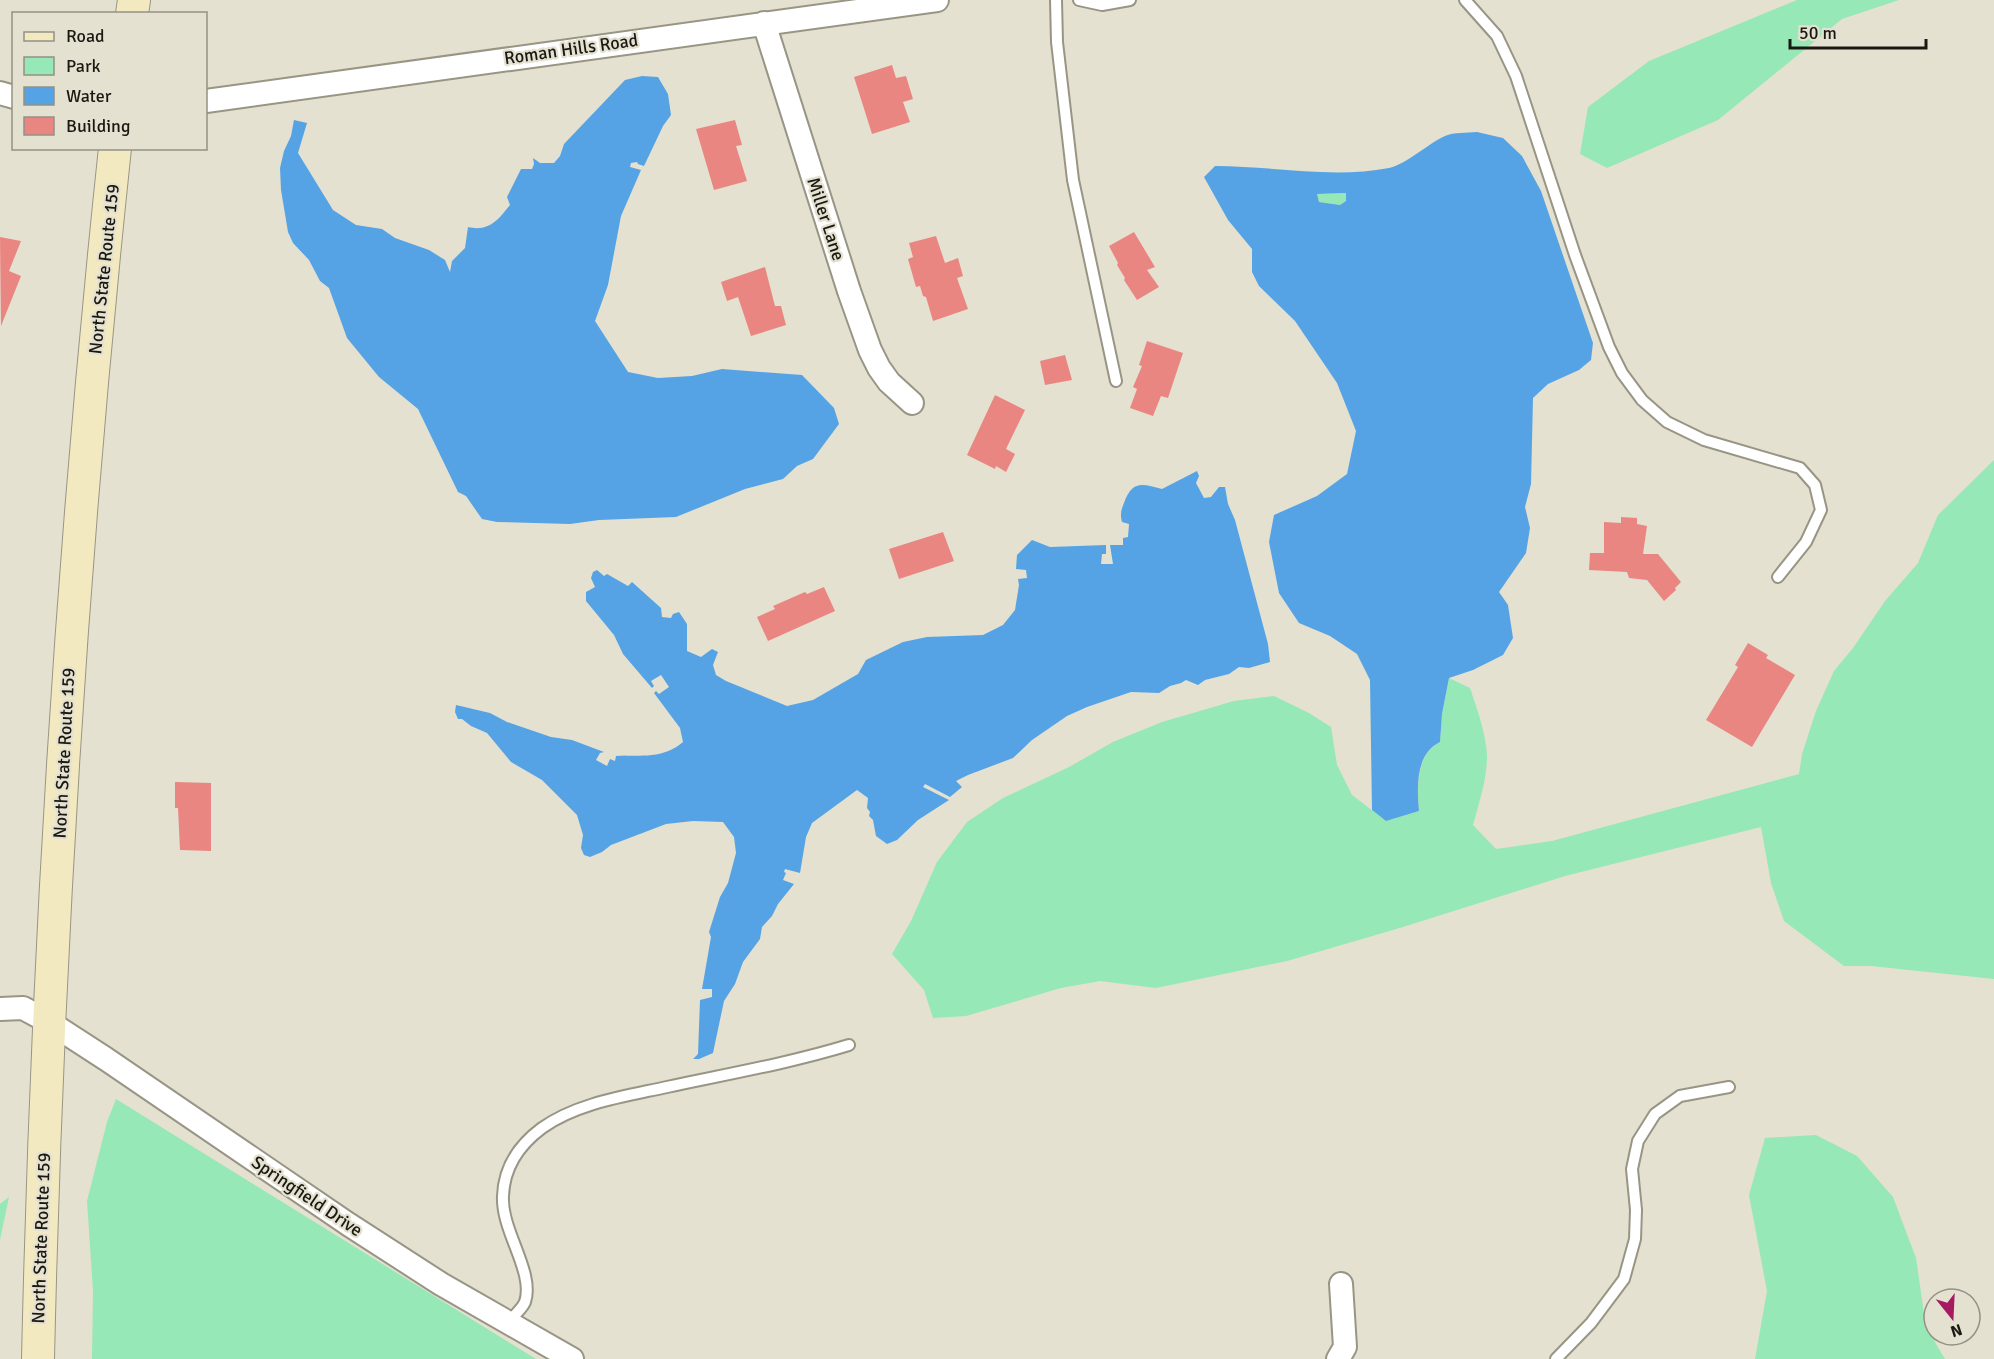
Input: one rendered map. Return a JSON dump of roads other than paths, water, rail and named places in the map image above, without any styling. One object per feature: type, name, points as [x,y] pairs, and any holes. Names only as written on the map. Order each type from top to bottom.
[{"type":"main road","name":"North State Route 159","points":[[38,1359],[48,1022],[68,683],[95,357],[116,150]]},
{"type":"street","name":"Roman Hills Road","points":[[207,101],[937,0]]},
{"type":"street","name":"Miller Lane","points":[[764,23],[870,350],[879,368],[890,382],[912,403]]},
{"type":"street","name":"Springfield Drive","points":[[0,1009],[23,1008],[48,1022],[441,1284],[572,1359]]},
{"type":"street","points":[[1338,1359],[1345,1347],[1341,1284]]},
{"type":"lane","points":[[1056,0],[1057,42],[1073,180],[1116,381]]},
{"type":"lane","points":[[1079,0],[1102,5],[1130,0]]},
{"type":"lane","points":[[1465,0],[1497,36],[1516,76],[1575,255],[1609,347],[1622,373],[1642,400],[1667,423],[1704,440],[1800,468],[1815,485],[1821,510],[1806,542],[1778,577]]},
{"type":"lane","points":[[507,1323],[524,1303],[526,1289],[524,1271],[505,1220],[503,1197],[506,1171],[518,1150],[542,1128],[572,1112],[618,1098],[814,1055],[849,1045]]},
{"type":"lane","points":[[1556,1359],[1591,1323],[1624,1279],[1635,1239],[1636,1210],[1632,1169],[1638,1141],[1654,1114],[1680,1096],[1729,1087]]},
{"type":"water","points":[[642,76],[658,77],[668,94],[671,115],[663,126],[644,166],[637,162],[631,163],[630,167],[641,170],[621,216],[608,285],[595,321],[628,372],[658,378],[692,376],[722,369],[802,375],[834,408],[839,424],[813,459],[797,466],[783,479],[745,489],[676,517],[599,520],[570,524],[497,522],[482,519],[466,496],[458,492],[418,409],[379,377],[347,338],[329,288],[320,281],[309,260],[293,243],[288,232],[280,168],[294,120],[307,123],[298,153],[333,210],[356,225],[382,229],[395,238],[429,250],[445,260],[450,272],[452,261],[465,248],[468,227],[482,228],[492,224],[510,205],[507,197],[521,169],[532,169],[533,158],[540,163],[554,163],[560,156],[564,144],[625,80]]},
{"type":"water","points":[[1477,132],[1503,138],[1522,156],[1541,191],[1593,343],[1591,360],[1579,370],[1548,384],[1533,398],[1531,484],[1525,507],[1530,528],[1526,553],[1499,592],[1508,605],[1513,638],[1503,655],[1473,670],[1449,678],[1442,714],[1440,742],[1426,755],[1419,772],[1419,811],[1386,821],[1372,810],[1370,680],[1357,654],[1330,636],[1299,623],[1279,593],[1269,542],[1274,515],[1317,496],[1347,474],[1356,431],[1337,383],[1295,321],[1259,286],[1252,272],[1252,249],[1228,220],[1204,177],[1215,166],[1324,172],[1389,168],[1402,163],[1445,136]],"holes":[[[1346,193],[1346,201],[1340,205],[1319,202],[1317,194]]]},
{"type":"water","points":[[1197,471],[1199,476],[1196,483],[1204,498],[1211,497],[1219,487],[1225,487],[1268,644],[1270,662],[1249,668],[1239,667],[1229,674],[1205,680],[1198,685],[1186,680],[1159,693],[1131,692],[1067,716],[1032,740],[1013,758],[956,781],[962,787],[950,797],[925,784],[923,787],[949,800],[918,820],[897,840],[887,844],[876,836],[873,820],[867,808],[868,798],[857,790],[812,823],[806,837],[800,873],[785,869],[783,880],[794,884],[762,927],[760,939],[743,962],[735,984],[724,1001],[713,1053],[699,1059],[693,1059],[698,1054],[700,1000],[712,997],[712,989],[702,989],[711,937],[709,932],[720,897],[728,883],[736,853],[734,837],[723,822],[693,821],[666,824],[611,845],[590,857],[584,855],[581,848],[583,835],[577,815],[542,780],[511,762],[487,733],[458,719],[455,712],[456,705],[490,713],[507,722],[551,737],[572,740],[604,752],[600,753],[596,760],[607,766],[610,759],[615,761],[616,756],[660,754],[683,742],[680,728],[654,693],[656,691],[659,694],[669,687],[661,675],[651,681],[654,686],[652,688],[623,654],[614,635],[586,601],[586,592],[595,587],[591,578],[593,572],[597,570],[604,576],[607,574],[628,586],[632,582],[661,608],[662,617],[671,618],[673,614],[679,612],[687,624],[687,651],[701,657],[712,649],[718,652],[713,665],[716,675],[787,706],[813,700],[858,674],[866,660],[903,642],[927,637],[983,635],[1003,625],[1015,610],[1018,579],[1027,578],[1026,570],[1016,569],[1017,555],[1032,540],[1050,547],[1106,545],[1106,554],[1102,554],[1101,564],[1113,564],[1110,545],[1123,545],[1123,538],[1128,537],[1129,524],[1122,522],[1121,514],[1130,491],[1138,485],[1162,489]]}]
